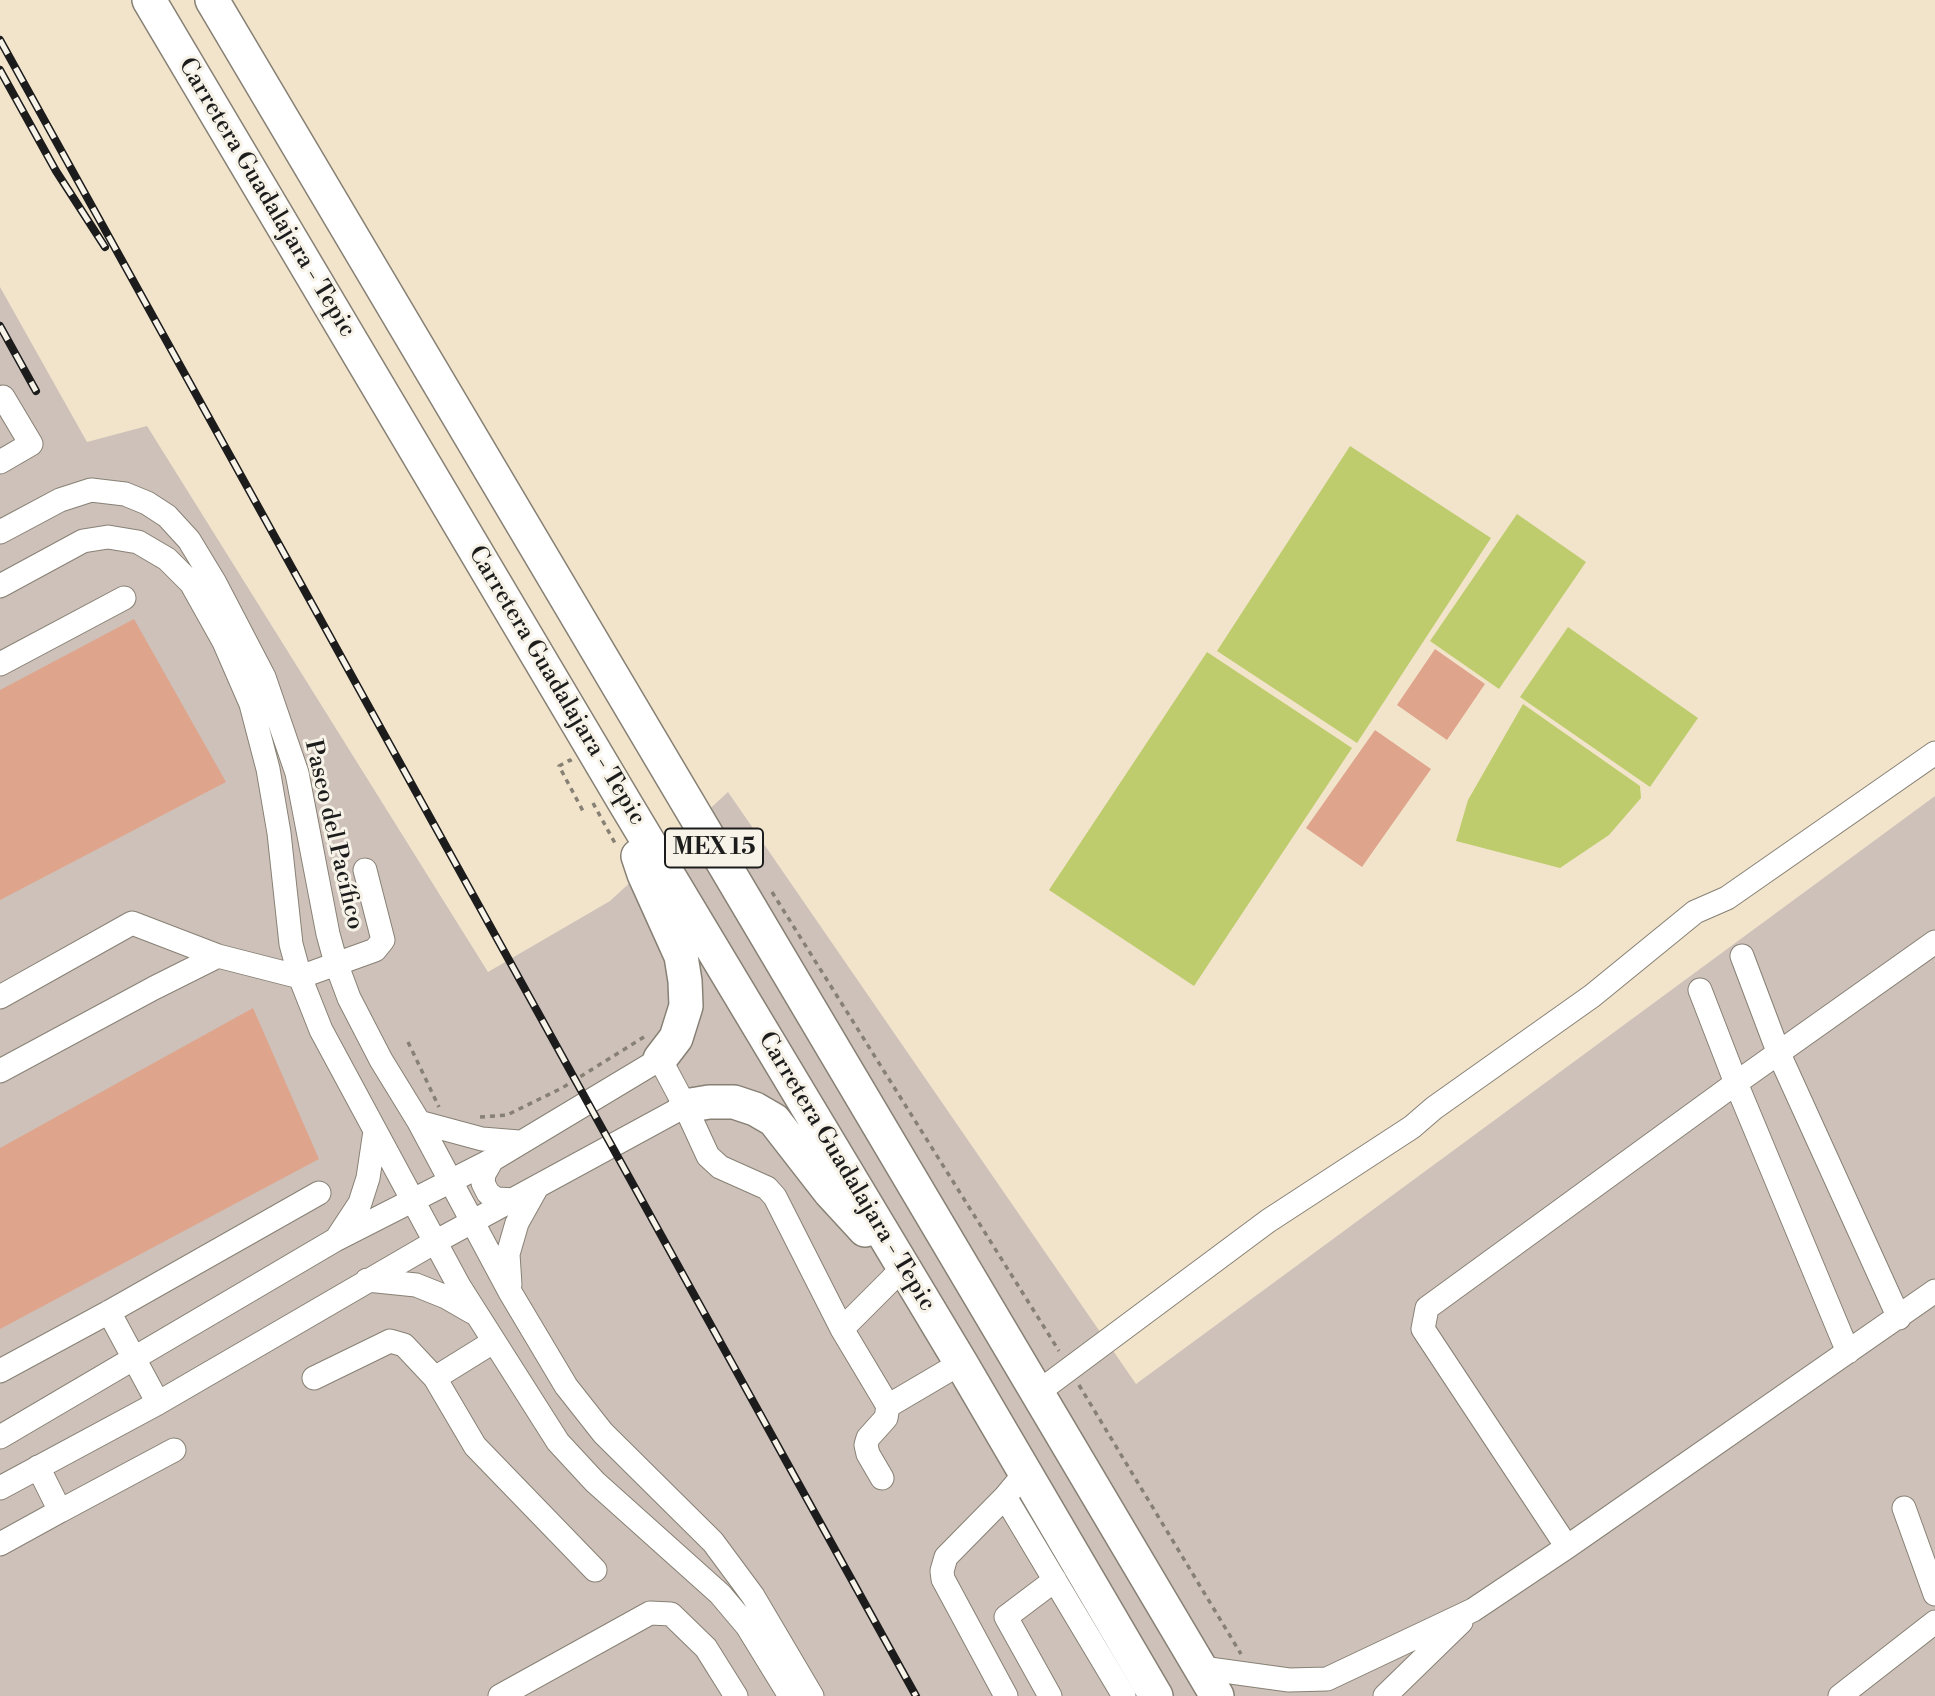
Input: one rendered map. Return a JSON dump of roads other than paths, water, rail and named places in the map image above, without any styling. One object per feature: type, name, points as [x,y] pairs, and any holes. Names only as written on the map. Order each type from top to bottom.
[{"type":"highway","name":"Carretera Guadalajara - Tepic","points":[[149,0],[961,1363],[1015,1485],[1156,1696]]},
{"type":"highway","name":"Carretera Guadalajara - Tepic","points":[[212,0],[1209,1682]]},
{"type":"highway","points":[[625,803],[644,874],[681,956],[685,981],[686,1006],[676,1038],[654,1046]]},
{"type":"highway","points":[[685,1106],[734,1102],[755,1109],[774,1120],[860,1226],[900,1262]]},
{"type":"street","points":[[0,398],[3,397],[31,444],[0,462]]},
{"type":"street","name":"Paseo del Pacífico","points":[[0,532],[61,500],[91,490],[125,494],[147,503],[167,516],[189,540],[215,583],[264,677],[297,773],[336,963],[381,1060],[419,1122],[473,1222]]},
{"type":"street","points":[[138,542],[147,503]]},
{"type":"street","name":"Paseo del Pacífico","points":[[0,586],[83,541],[108,537],[138,542],[167,559],[191,583],[224,642],[251,704],[268,769],[279,833],[291,944],[300,978],[321,1030],[413,1201]]},
{"type":"street","points":[[0,664],[124,598]]},
{"type":"street","points":[[1037,1393],[1268,1221],[1412,1127],[1434,1108],[1592,996],[1685,919],[1727,898],[1935,754]]},
{"type":"street","points":[[0,997],[132,923],[218,956],[300,978],[375,950],[383,940],[365,870]]},
{"type":"street","points":[[291,944],[300,950],[317,945],[328,934]]},
{"type":"street","points":[[1567,1548],[1423,1329],[1427,1308],[1935,942]]},
{"type":"street","points":[[0,1071],[218,956]]},
{"type":"street","points":[[1742,956],[1779,1054],[1899,1318]]},
{"type":"street","points":[[1700,990],[1848,1352]]},
{"type":"street","points":[[317,1018],[325,1003],[337,1000],[354,1006]]},
{"type":"street","points":[[0,1437],[335,1240],[492,1160],[654,1046],[708,1156],[720,1167],[767,1188],[775,1197],[842,1329],[888,1406],[886,1418],[868,1438],[866,1445],[868,1454],[882,1478]]},
{"type":"street","points":[[0,1488],[158,1403],[435,1241],[685,1106]]},
{"type":"street","points":[[419,1122],[482,1139],[519,1142]]},
{"type":"street","points":[[335,1240],[360,1203],[368,1178],[375,1131]]},
{"type":"street","points":[[492,1160],[484,1174],[483,1183],[488,1193],[496,1199],[526,1194]]},
{"type":"street","points":[[0,1371],[319,1193]]},
{"type":"street","points":[[510,1292],[508,1254],[526,1194]]},
{"type":"street","points":[[413,1201],[476,1314],[558,1443],[595,1482],[720,1594],[747,1626],[790,1696]]},
{"type":"street","points":[[473,1222],[510,1292],[566,1387],[603,1433],[713,1542],[753,1596],[812,1696]]},
{"type":"street","points":[[842,1329],[900,1262]]},
{"type":"street","points":[[366,1280],[416,1286],[446,1297],[476,1314]]},
{"type":"street","points":[[1209,1682],[1327,1679],[1473,1609],[1567,1548],[1935,1291]]},
{"type":"street","points":[[109,1312],[158,1403]]},
{"type":"street","points":[[314,1378],[390,1341],[404,1345],[435,1378],[475,1447],[595,1570]]},
{"type":"street","points":[[435,1378],[493,1342]]},
{"type":"street","points":[[888,1406],[961,1363]]},
{"type":"street","points":[[0,1544],[174,1450]]},
{"type":"street","points":[[38,1467],[60,1511]]},
{"type":"street","points":[[1006,1696],[943,1579],[942,1571],[946,1557],[1015,1485],[1055,1580],[1124,1696]]},
{"type":"street","points":[[1905,1508],[1935,1594]]},
{"type":"street","points":[[976,1642],[1055,1580]]},
{"type":"street","points":[[1385,1696],[1473,1609]]},
{"type":"street","points":[[500,1696],[650,1614],[671,1614],[706,1648],[736,1696]]},
{"type":"street","points":[[1006,1617],[1050,1696]]},
{"type":"street","points":[[1840,1696],[1935,1622]]},
{"type":"railway","points":[[0,40],[916,1696]]},
{"type":"railway","points":[[0,70],[56,171],[105,247]]},
{"type":"railway","points":[[0,326],[36,391]]}]
